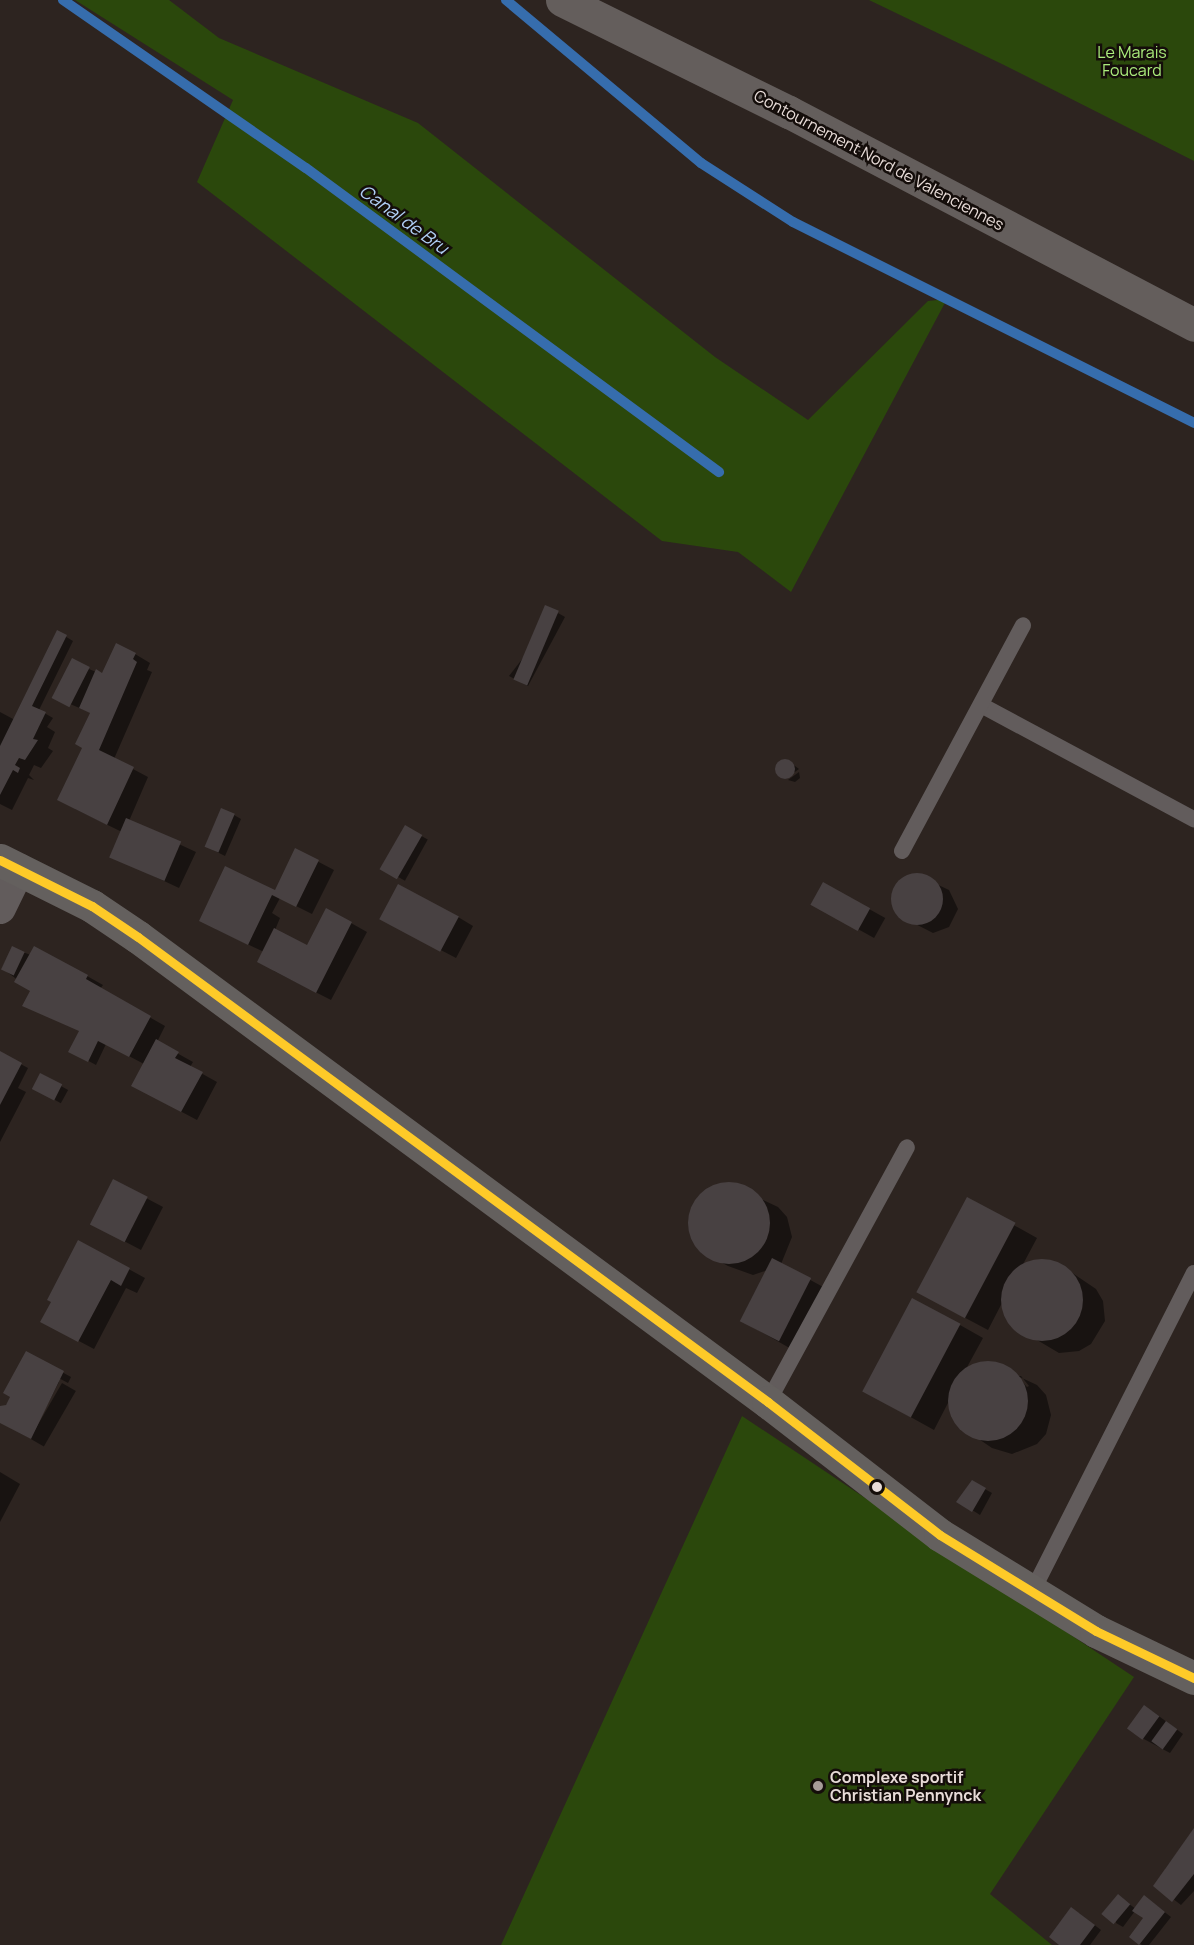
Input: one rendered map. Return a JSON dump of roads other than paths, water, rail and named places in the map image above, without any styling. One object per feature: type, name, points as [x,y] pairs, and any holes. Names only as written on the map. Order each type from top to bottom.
[{"type":"main road","name":"Contournement Nord de Valenciennes","points":[[562,0],[789,112],[1194,325]]},
{"type":"street","points":[[0,908],[10,864],[92,906],[768,1402],[940,1535],[1031,1594],[1096,1631],[1194,1678]]},
{"type":"lane","points":[[902,851],[1023,625]]},
{"type":"lane","points":[[981,705],[1194,819]]},
{"type":"lane","points":[[768,1402],[907,1147]]},
{"type":"lane","points":[[1031,1594],[1194,1273]]},
{"type":"waterway","name":"Canal de Bru","points":[[63,0],[306,168],[719,472]]},
{"type":"waterway","points":[[506,0],[701,163],[793,222],[1194,423]]},
{"type":"place","name":"Complexe sportif Christian Pennynck","points":[[818,1786]]},
{"type":"park label","name":"Le Marais Foucard","points":[[1132,61]]}]
